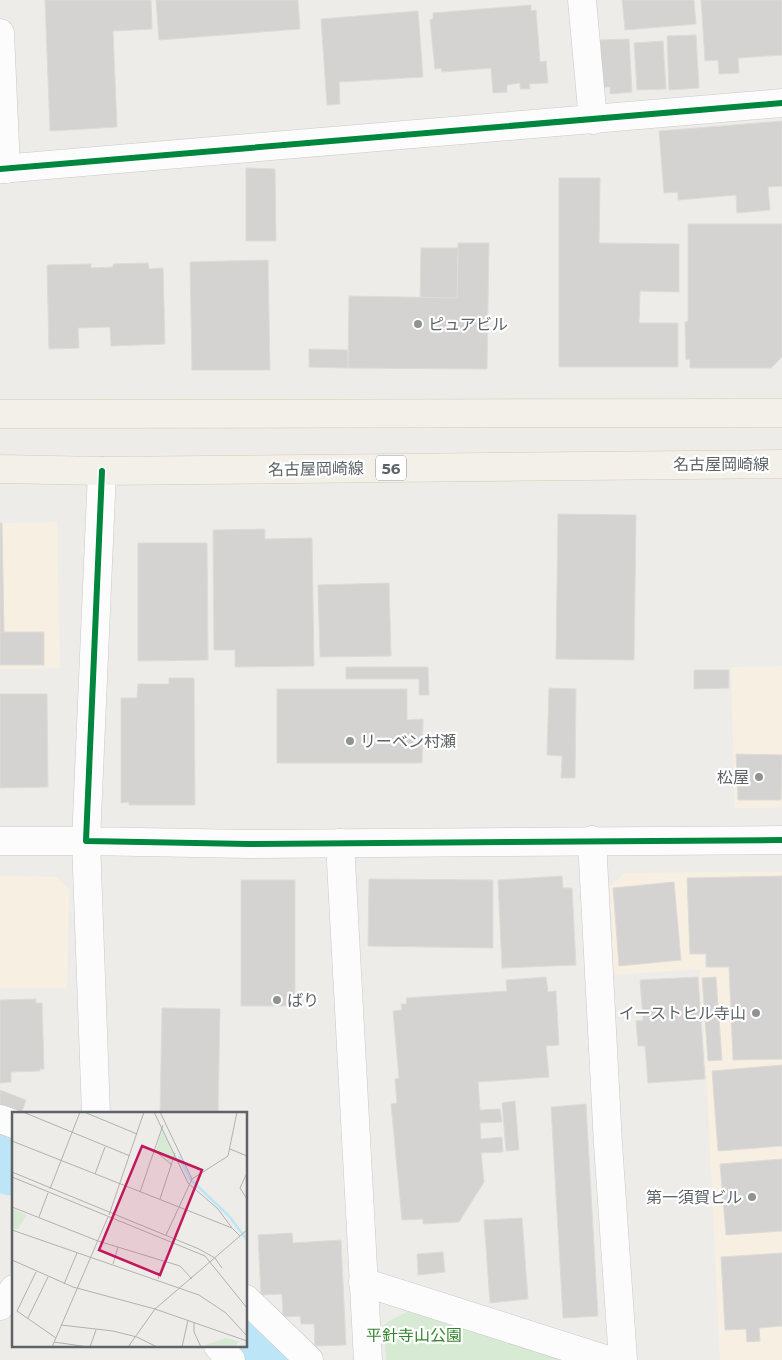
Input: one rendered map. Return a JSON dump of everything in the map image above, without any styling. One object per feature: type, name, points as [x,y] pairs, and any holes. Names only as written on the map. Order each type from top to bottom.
[{"type":"main road","points":[[0,414],[782,413]]},
{"type":"main road","name":"名古屋岡崎線","points":[[0,469],[102,471],[782,464]]},
{"type":"street","points":[[582,0],[593,120]]},
{"type":"street","points":[[0,33],[3,169],[782,103]]},
{"type":"street","points":[[96,1112],[86,841],[102,471]]},
{"type":"street","points":[[592,840],[608,1144],[623,1360]]},
{"type":"street","points":[[0,841],[249,844],[782,840]]},
{"type":"street","points":[[340,843],[368,1360]]},
{"type":"street","points":[[0,1119],[12,1123]]},
{"type":"street","points":[[363,1282],[608,1360]]},
{"type":"street","points":[[0,1306],[12,1291]]},
{"type":"street","points":[[248,1301],[308,1360]]},
{"type":"street","points":[[220,1348],[232,1360]]},
{"type":"shaded area","points":[[57,522],[60,668],[0,669],[0,523]]},
{"type":"shaded area","points":[[782,666],[782,807],[735,808],[731,667]]},
{"type":"shaded area","points":[[782,872],[782,1360],[720,1360],[700,969],[614,975],[610,886],[625,873]]},
{"type":"shaded area","points":[[0,876],[56,877],[69,889],[67,988],[0,988]]},
{"type":"green space","name":"平針寺山公園","points":[[412,1309],[571,1360],[386,1360],[384,1324]]},
{"type":"building","points":[[45,0],[151,0],[152,29],[113,31],[117,127],[50,131]]},
{"type":"building","points":[[156,0],[298,0],[300,29],[159,40]]},
{"type":"building","points":[[622,0],[694,0],[696,24],[625,30]]},
{"type":"building","points":[[701,0],[782,0],[782,55],[738,58],[739,73],[719,74],[718,60],[705,61]]},
{"type":"building","points":[[531,5],[531,11],[536,10],[540,62],[546,61],[548,83],[529,84],[530,89],[520,89],[520,83],[507,85],[507,92],[493,93],[491,68],[442,72],[441,68],[435,69],[430,20],[433,19],[433,13]]},
{"type":"building","points":[[418,11],[423,77],[339,82],[340,104],[327,105],[321,19]]},
{"type":"building","points":[[696,35],[699,88],[669,90],[667,36]]},
{"type":"building","points":[[629,39],[632,92],[610,94],[610,87],[602,87],[600,40]]},
{"type":"building","points":[[663,41],[666,89],[637,90],[634,43]]},
{"type":"building","points":[[782,121],[782,186],[768,187],[770,210],[737,213],[736,195],[678,200],[678,192],[664,193],[659,131]]},
{"type":"building","points":[[246,168],[275,169],[276,241],[246,241]]},
{"type":"building","points":[[559,178],[600,178],[599,243],[679,244],[679,292],[640,291],[639,323],[678,323],[678,367],[559,367]]},
{"type":"building","points":[[688,224],[782,224],[782,357],[771,368],[690,368],[690,359],[686,360],[685,322],[688,321]]},
{"type":"building","name":"ピュアビル","points":[[458,243],[489,243],[487,369],[348,368],[349,296],[457,298]]},
{"type":"building","points":[[421,248],[458,248],[457,298],[420,297]]},
{"type":"building","points":[[268,260],[270,370],[192,370],[190,262]]},
{"type":"building","points":[[148,263],[149,269],[163,268],[165,344],[111,346],[110,327],[78,328],[79,348],[49,349],[47,265],[91,264],[91,268],[113,267],[113,264]]},
{"type":"building","points":[[309,349],[348,350],[348,368],[309,367]]},
{"type":"building","points":[[558,514],[636,515],[634,660],[556,659]]},
{"type":"building","points":[[0,523],[2,523],[4,632],[0,632]]},
{"type":"building","points":[[265,529],[265,539],[312,538],[314,666],[235,667],[235,650],[214,650],[213,530]]},
{"type":"building","points":[[138,543],[207,543],[208,660],[138,661]]},
{"type":"building","points":[[389,583],[391,656],[320,657],[318,585]]},
{"type":"building","points":[[0,632],[44,632],[44,665],[0,665]]},
{"type":"building","points":[[346,667],[428,667],[429,695],[419,695],[419,679],[346,679]]},
{"type":"building","points":[[694,670],[729,670],[729,688],[694,689]]},
{"type":"building","points":[[169,678],[194,678],[195,805],[129,805],[129,802],[121,803],[121,698],[137,698],[138,684],[169,684]]},
{"type":"building","points":[[549,688],[576,689],[575,778],[561,778],[562,756],[547,755]]},
{"type":"building","name":"リーベン村瀬","points":[[277,689],[407,689],[407,720],[423,719],[422,763],[277,763]]},
{"type":"building","points":[[0,694],[47,694],[48,787],[0,788]]},
{"type":"building","name":"松屋","points":[[736,754],[782,755],[781,800],[738,800]]},
{"type":"building","points":[[562,876],[563,888],[572,888],[576,965],[502,968],[498,880]]},
{"type":"building","name":"イーストヒル寺山","points":[[782,876],[782,1059],[733,1060],[729,967],[706,967],[706,954],[690,954],[687,878]]},
{"type":"building","points":[[369,879],[493,880],[493,948],[368,946]]},
{"type":"building","points":[[241,880],[295,880],[295,1006],[241,1006]]},
{"type":"building","points":[[674,882],[681,960],[619,966],[613,888]]},
{"type":"building","points":[[546,977],[548,992],[556,991],[559,1045],[546,1046],[549,1077],[478,1082],[480,1110],[500,1109],[502,1122],[480,1123],[481,1139],[502,1137],[503,1152],[481,1153],[484,1182],[459,1222],[423,1224],[423,1219],[402,1220],[391,1104],[397,1103],[395,1079],[399,1078],[393,1011],[402,1010],[401,1004],[407,1004],[406,998],[507,991],[506,980]]},
{"type":"building","points":[[698,977],[705,1079],[648,1083],[645,1046],[638,1046],[636,1021],[643,1020],[640,980]]},
{"type":"building","points":[[716,977],[722,1060],[708,1061],[702,978]]},
{"type":"building","points":[[36,999],[36,1003],[42,1003],[44,1069],[40,1069],[40,1071],[11,1072],[11,1082],[0,1083],[0,1000]]},
{"type":"building","points":[[162,1008],[220,1009],[218,1112],[160,1112]]},
{"type":"building","points":[[782,1065],[782,1146],[718,1151],[712,1071]]},
{"type":"building","points":[[0,1090],[26,1100],[22,1112],[16,1112],[0,1106]]},
{"type":"building","points":[[515,1101],[519,1150],[506,1151],[502,1103]]},
{"type":"building","points":[[586,1104],[598,1316],[563,1318],[551,1107]]},
{"type":"building","name":"第一須賀ビル","points":[[782,1159],[782,1231],[726,1235],[720,1164]]},
{"type":"building","points":[[522,1218],[528,1299],[490,1303],[484,1220]]},
{"type":"building","points":[[292,1233],[293,1243],[341,1240],[346,1345],[315,1346],[314,1324],[301,1324],[300,1316],[283,1317],[282,1294],[261,1295],[258,1235]]},
{"type":"building","points":[[443,1252],[445,1272],[418,1275],[417,1254]]},
{"type":"building","points":[[782,1253],[782,1326],[759,1328],[760,1341],[747,1342],[746,1329],[725,1330],[721,1257]]},
{"type":"waterway","points":[[0,1156],[12,1161]]},
{"type":"waterway","points":[[248,1341],[266,1360]]},
{"type":"cycle path","points":[[0,169],[782,103]]},
{"type":"cycle path","points":[[102,471],[86,841],[249,844],[782,840]]},
{"type":"place","name":"ピュアビル","points":[[418,324]]},
{"type":"place","name":"リーベン村瀬","points":[[350,741]]},
{"type":"place","name":"松屋","points":[[759,777]]},
{"type":"place","name":"ばり","points":[[277,1000]]},
{"type":"place","name":"イーストヒル寺山","points":[[756,1013]]},
{"type":"place","name":"第一須賀ビル","points":[[752,1197]]}]
